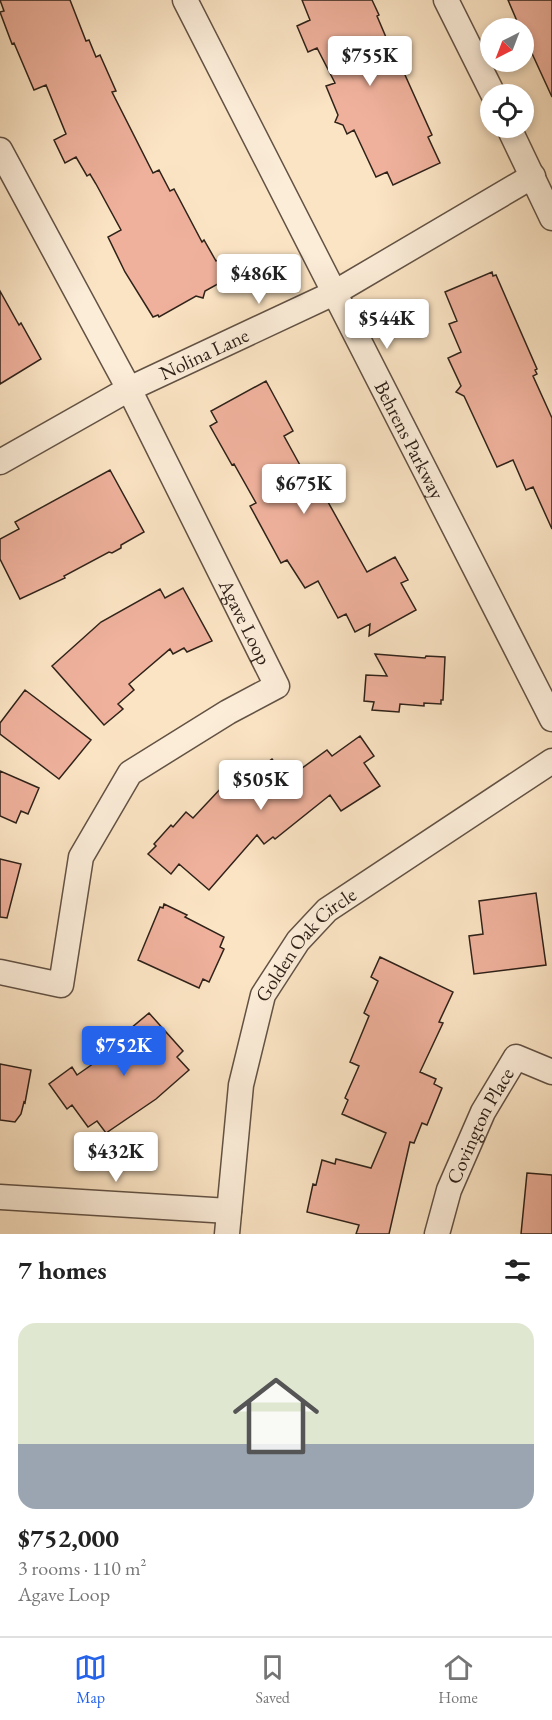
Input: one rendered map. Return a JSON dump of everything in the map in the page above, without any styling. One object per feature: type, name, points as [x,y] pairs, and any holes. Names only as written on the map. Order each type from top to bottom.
[{"type":"street","name":"Behrens Parkway","points":[[185,0],[552,719]]},
{"type":"street","points":[[446,0],[488,84]]},
{"type":"street","points":[[514,138],[552,218]]},
{"type":"street","name":"Agave Loop","points":[[0,150],[129,389],[277,686],[228,712],[130,773],[81,857],[62,985],[0,972]]},
{"type":"street","name":"Nolina Lane","points":[[0,462],[129,389],[334,293],[533,176]]},
{"type":"street","name":"Golden Oak Circle","points":[[228,1222],[241,1085],[255,1019],[263,995],[298,941],[327,910],[552,762]]},
{"type":"street","name":"Covington Place","points":[[437,1234],[449,1191],[483,1112],[516,1057],[552,1072]]},
{"type":"street","points":[[0,1197],[228,1222]]},
{"type":"building","points":[[0,0],[70,0],[86,41],[89,40],[96,57],[100,55],[116,91],[112,92],[153,173],[159,170],[170,191],[174,189],[202,242],[204,240],[216,261],[225,255],[236,274],[205,291],[203,298],[196,296],[159,317],[158,315],[153,317],[125,272],[108,237],[121,230],[96,184],[90,174],[87,176],[76,157],[65,163],[54,140],[66,134],[46,85],[34,90],[14,43],[12,44],[0,12],[4,11]]},
{"type":"building","points":[[302,0],[372,0],[394,56],[396,55],[432,135],[428,137],[440,163],[393,185],[387,172],[376,177],[354,130],[347,134],[343,125],[335,122],[338,115],[326,86],[335,83],[317,48],[308,52],[297,26],[310,20]]},
{"type":"building","points":[[508,0],[552,0],[552,97],[534,58],[534,18],[516,18]]},
{"type":"building","points":[[492,272],[493,276],[496,275],[537,369],[535,370],[537,374],[533,376],[552,418],[552,529],[533,487],[526,490],[513,460],[497,467],[464,396],[456,392],[461,386],[448,358],[461,352],[449,324],[457,321],[445,292]]},
{"type":"building","points":[[0,291],[41,359],[0,384]]},
{"type":"building","points":[[266,381],[293,431],[284,436],[306,476],[310,473],[318,475],[325,487],[323,493],[367,572],[395,557],[408,580],[401,583],[416,610],[369,636],[370,624],[355,632],[346,614],[338,618],[318,581],[305,588],[287,560],[281,563],[250,506],[256,503],[210,426],[217,422],[211,411]]},
{"type":"building","points":[[110,470],[144,532],[112,553],[109,552],[64,576],[65,578],[20,599],[0,559],[0,539],[19,529],[15,522]]},
{"type":"building","points":[[183,588],[212,641],[187,652],[184,648],[173,654],[170,649],[129,684],[134,690],[118,704],[123,709],[104,725],[52,666],[101,622],[160,589],[165,598]]},
{"type":"building","points":[[375,654],[425,658],[426,656],[445,657],[441,704],[424,703],[424,706],[400,704],[399,712],[372,710],[374,702],[364,701],[366,675],[387,676]]},
{"type":"building","points":[[25,690],[91,740],[59,779],[0,734],[0,723]]},
{"type":"building","points":[[360,736],[374,756],[364,763],[380,786],[341,811],[330,795],[275,839],[273,837],[264,844],[257,835],[209,890],[179,864],[171,874],[148,854],[171,825],[173,827],[186,812],[193,818],[223,786],[240,773],[245,779],[272,759],[287,779],[327,750],[332,756]]},
{"type":"building","points":[[0,771],[39,788],[28,814],[21,811],[16,823],[0,816]]},
{"type":"building","points":[[0,859],[21,864],[7,918],[0,917]]},
{"type":"building","points":[[536,893],[546,965],[474,974],[469,936],[483,934],[479,901]]},
{"type":"building","points":[[164,904],[224,937],[220,947],[224,949],[209,982],[203,979],[199,988],[138,960],[160,907],[163,908]]},
{"type":"building","points":[[380,957],[453,992],[439,1022],[443,1023],[420,1072],[436,1079],[434,1084],[442,1088],[427,1125],[422,1123],[414,1143],[410,1142],[389,1234],[356,1234],[359,1225],[307,1212],[313,1184],[316,1185],[322,1160],[335,1164],[336,1159],[371,1168],[386,1133],[342,1114],[348,1100],[345,1098],[359,1066],[350,1062],[369,1016],[364,1013],[378,981],[371,977]]},
{"type":"building","points":[[149,1013],[183,1051],[177,1057],[189,1070],[156,1099],[106,1133],[97,1121],[88,1127],[72,1105],[67,1109],[49,1084],[72,1067],[77,1075],[117,1047],[132,1032],[130,1029]]},
{"type":"building","points":[[0,1064],[31,1070],[25,1103],[15,1122],[0,1120]]},
{"type":"building","points":[[527,1173],[552,1175],[552,1234],[521,1234]]}]
